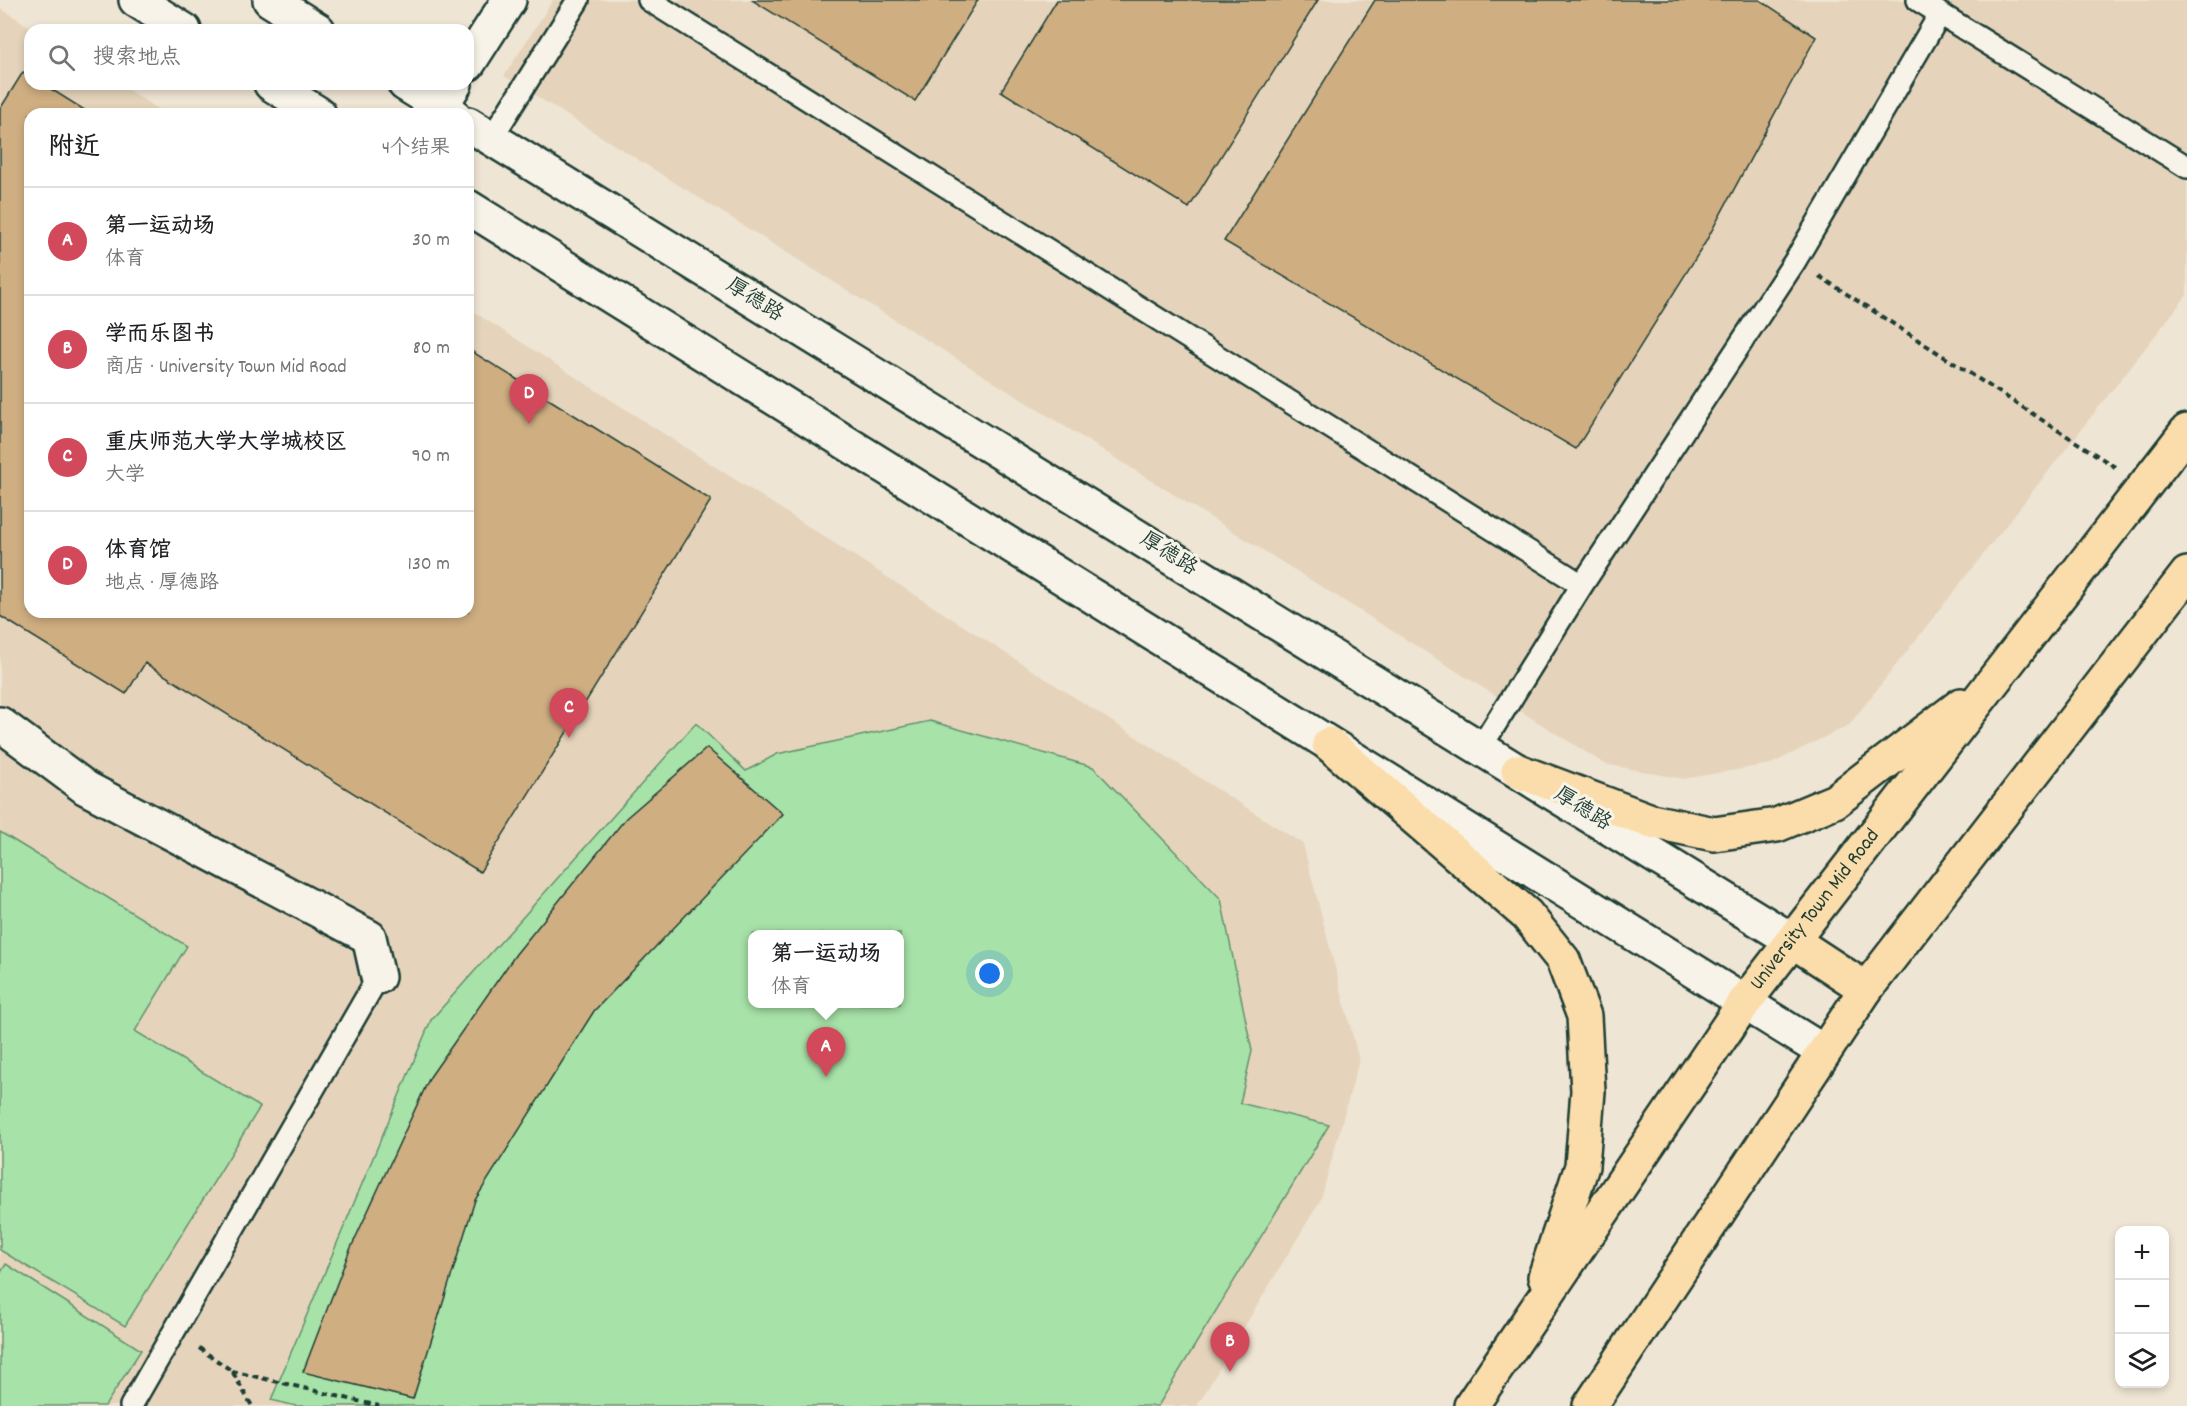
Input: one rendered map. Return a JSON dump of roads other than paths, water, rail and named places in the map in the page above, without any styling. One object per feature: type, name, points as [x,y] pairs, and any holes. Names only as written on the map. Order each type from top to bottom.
[{"type":"main road","points":[[136,0],[174,24]]},
{"type":"main road","points":[[270,0],[308,24]]},
{"type":"main road","points":[[474,54],[508,0]]},
{"type":"main road","points":[[281,90],[309,108]]},
{"type":"main road","points":[[421,90],[450,101]]},
{"type":"main road","name":"厚德路","points":[[479,131],[1481,747],[1866,989]]},
{"type":"main road","points":[[474,211],[1824,1052]]},
{"type":"main road","name":"University Town Mid Road","points":[[1471,1406],[1744,1003],[2187,431]]},
{"type":"main road","points":[[1590,1406],[1866,989],[2187,574]]},
{"type":"main road","points":[[1518,771],[1662,823],[1714,834],[1777,825],[1835,801],[1996,678]]},
{"type":"main road","points":[[0,724],[86,788],[369,937],[378,977]]},
{"type":"main road","points":[[1329,744],[1527,915],[1563,960],[1584,1016],[1588,1091],[1582,1166],[1533,1315]]},
{"type":"lane","points":[[479,131],[578,0]]},
{"type":"lane","points":[[649,0],[1582,585]]},
{"type":"lane","points":[[1918,0],[2187,167]]},
{"type":"lane","points":[[1481,747],[1582,585],[1795,261],[1940,14]]},
{"type":"lane","points":[[131,1406],[378,977]]},
{"type":"place","name":"体育馆","points":[[529,424]]},
{"type":"place","name":"重庆师范大学大学城校区","points":[[569,738]]},
{"type":"place","name":"第一运动场","points":[[826,1077]]},
{"type":"place","name":"学而乐图书","points":[[1230,1372]]}]
